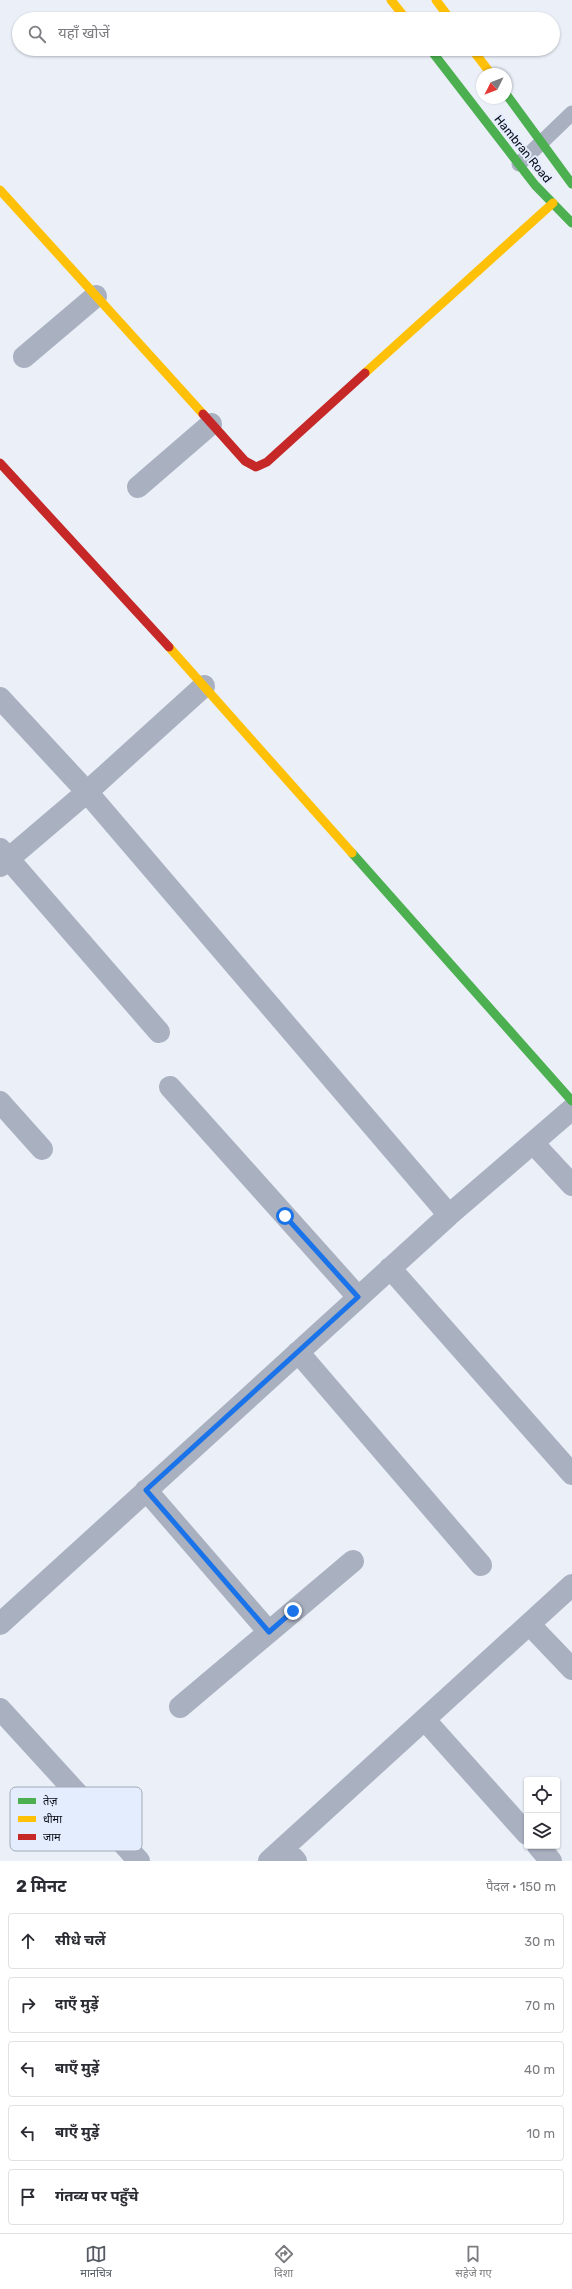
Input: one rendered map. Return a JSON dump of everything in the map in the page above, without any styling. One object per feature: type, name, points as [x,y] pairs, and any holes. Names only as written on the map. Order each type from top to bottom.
[{"type":"street","points":[[391,0],[400,12]]},
{"type":"street","points":[[436,0],[445,12]]},
{"type":"street","name":"Hambran Road","points":[[435,56],[519,164],[572,223]]},
{"type":"street","points":[[477,56],[486,68]]},
{"type":"street","name":"Hambran Road","points":[[512,102],[572,184]]},
{"type":"street","points":[[0,190],[245,461],[256,466],[267,462],[553,203]]},
{"type":"street","points":[[24,357],[96,296]]},
{"type":"street","points":[[138,487],[211,424]]},
{"type":"street","points":[[2,468],[204,686],[572,1100]]},
{"type":"street","points":[[159,1032],[3,858],[87,792],[204,686]]},
{"type":"street","points":[[0,698],[87,792],[449,1215]]},
{"type":"street","points":[[170,1087],[358,1297]]},
{"type":"street","points":[[0,1102],[42,1149]]},
{"type":"street","points":[[0,1624],[390,1268],[449,1215],[534,1144],[572,1109]]},
{"type":"street","points":[[534,1144],[572,1185]]},
{"type":"street","points":[[390,1268],[572,1474]]},
{"type":"street","points":[[298,1352],[481,1565]]},
{"type":"street","points":[[146,1490],[269,1632]]},
{"type":"street","points":[[180,1707],[353,1561]]},
{"type":"street","points":[[283,1857],[425,1720],[572,1585]]},
{"type":"street","points":[[530,1625],[572,1669]]},
{"type":"street","points":[[0,1709],[71,1787]]},
{"type":"street","points":[[425,1720],[524,1831]]},
{"type":"street","points":[[541,1849],[551,1861]]},
{"type":"street","points":[[130,1851],[139,1861]]},
{"type":"lane","points":[[519,164],[572,113]]},
{"type":"traffic: fast","points":[[435,56],[535,185],[572,223]]},
{"type":"traffic: fast","points":[[512,102],[572,184]]},
{"type":"traffic: fast","points":[[352,853],[572,1101]]},
{"type":"traffic: slow","points":[[391,0],[400,12]]},
{"type":"traffic: slow","points":[[436,0],[445,12]]},
{"type":"traffic: slow","points":[[477,56],[486,68]]},
{"type":"traffic: slow","points":[[0,190],[203,414]]},
{"type":"traffic: slow","points":[[365,373],[553,203]]},
{"type":"traffic: slow","points":[[169,647],[352,853]]},
{"type":"traffic: jam","points":[[203,414],[245,461],[256,467],[267,462],[365,373]]},
{"type":"traffic: jam","points":[[0,463],[169,647]]},
{"type":"route","points":[[285,1216],[358,1297],[146,1490],[269,1632],[293,1611]]}]
